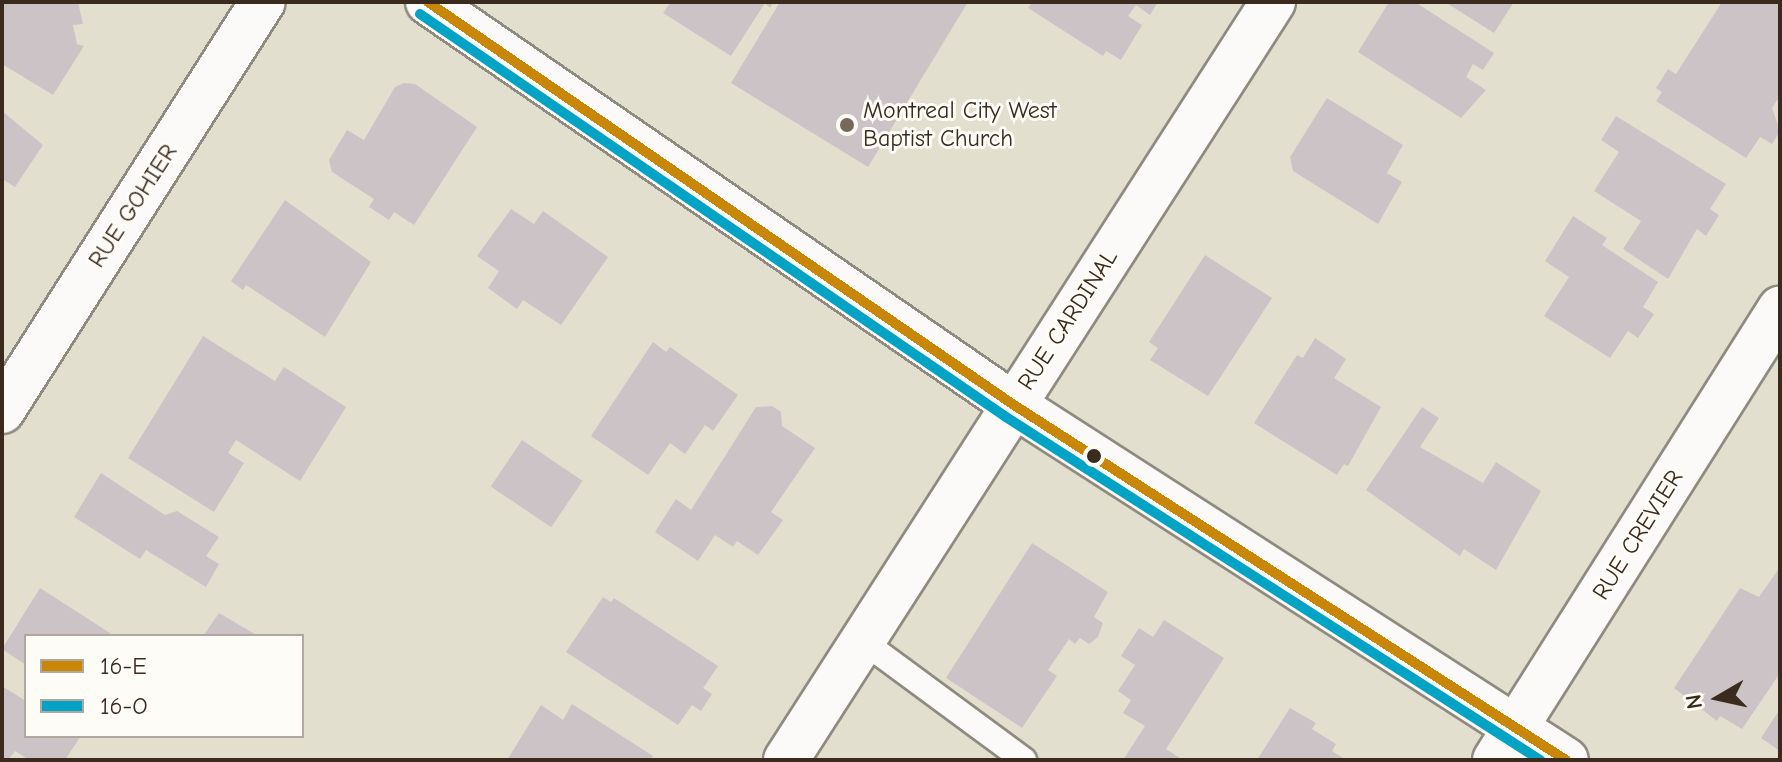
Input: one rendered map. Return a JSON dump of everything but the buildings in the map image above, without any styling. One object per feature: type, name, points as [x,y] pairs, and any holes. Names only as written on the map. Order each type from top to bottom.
[{"type":"street","name":"RUE GOHIER","points":[[2,411],[263,2]]},
{"type":"street","points":[[428,2],[1505,744],[1566,760]]},
{"type":"street","name":"RUE CARDINAL","points":[[786,760],[1273,2]]},
{"type":"street","name":"RUE CREVIER","points":[[1505,744],[1780,309]]},
{"type":"lane","points":[[864,642],[1024,760]]},
{"type":"transit line","name":"16-E","points":[[428,2],[1014,405],[1566,760]]},
{"type":"transit line","name":"16-O","points":[[420,14],[1006,417],[1540,760]]},
{"type":"place","name":"Montreal City West Baptist Church","points":[[847,125]]}]
